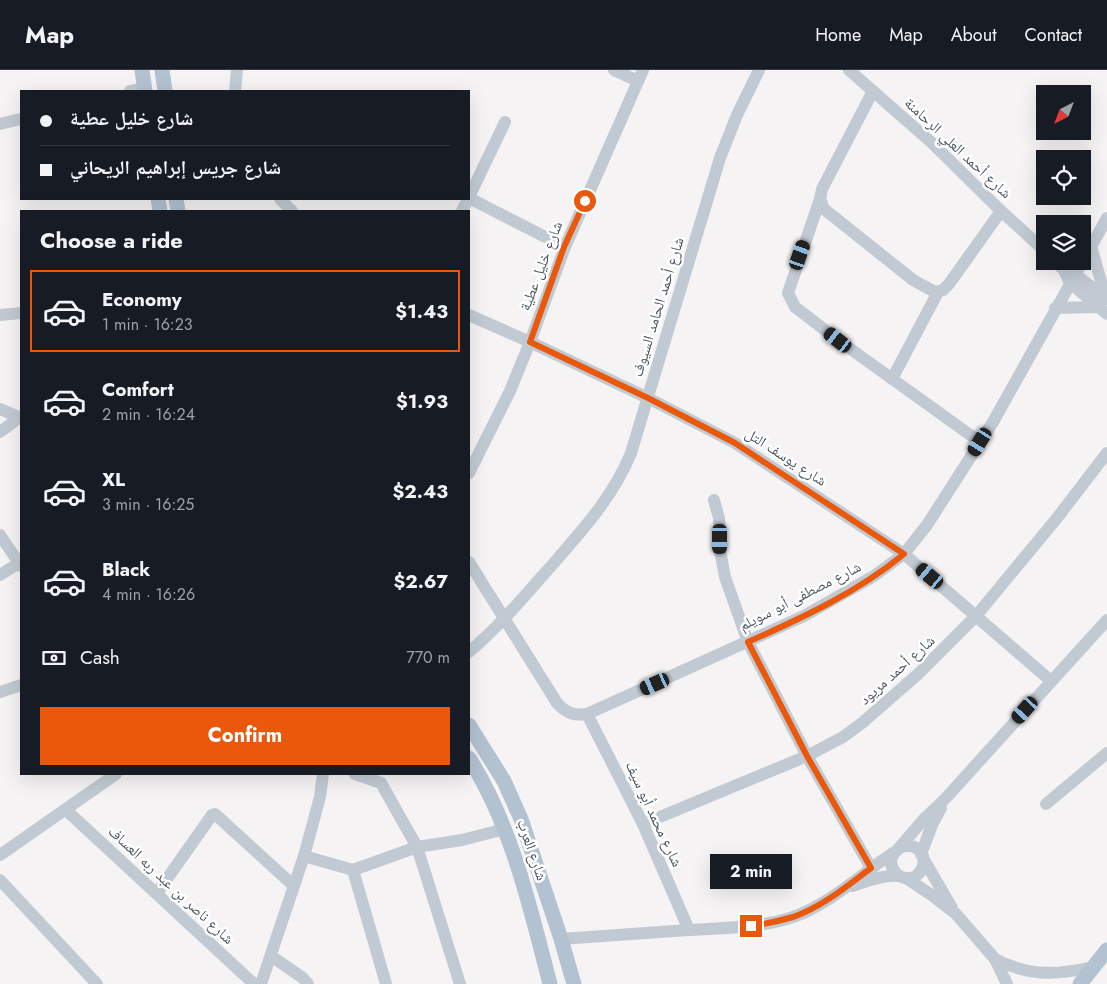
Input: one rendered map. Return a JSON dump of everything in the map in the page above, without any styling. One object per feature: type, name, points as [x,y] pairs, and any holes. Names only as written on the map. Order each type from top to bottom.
[{"type":"main road","points":[[140,90],[142,70]]},
{"type":"main road","points":[[162,70],[165,90]]},
{"type":"main road","name":"شارع العرب","points":[[470,727],[504,782],[519,812],[562,938],[574,984]]},
{"type":"main road","name":"شارع العرب","points":[[470,760],[486,788],[505,829],[550,984]]},
{"type":"main road","points":[[1080,984],[1107,950]]},
{"type":"street","points":[[235,90],[237,70]]},
{"type":"street","points":[[614,70],[640,76]]},
{"type":"street","name":"شارع أحمد الحامد السيوف","points":[[470,651],[504,618],[588,523],[617,483],[631,453],[720,158],[737,115],[759,70]]},
{"type":"street","name":"شارع أحمد العلي الرحامنة","points":[[849,70],[931,142],[1036,243]]},
{"type":"street","name":"شارع خليل عطية","points":[[470,471],[510,391],[530,342],[564,247],[640,76]]},
{"type":"street","points":[[873,91],[822,189],[788,293],[795,307],[980,442]]},
{"type":"street","points":[[0,124],[20,119]]},
{"type":"street","points":[[470,194],[505,122]]},
{"type":"street","points":[[470,199],[564,247]]},
{"type":"street","points":[[820,199],[824,209],[896,267],[926,288],[938,292]]},
{"type":"street","points":[[281,200],[291,210]]},
{"type":"street","points":[[892,379],[938,292],[949,284],[1001,211]]},
{"type":"street","name":"شارع مصطفى أبو سويلم","points":[[1091,246],[1107,218]]},
{"type":"street","points":[[1091,246],[1105,305]]},
{"type":"street","points":[[1066,272],[1105,305]]},
{"type":"street","name":"شارع مصطفى أبو سويلم","points":[[587,714],[804,616],[874,576],[904,554],[932,519],[1008,395],[1055,308],[1066,272]]},
{"type":"street","points":[[1055,308],[1105,305]]},
{"type":"street","points":[[0,315],[20,313]]},
{"type":"street","name":"شارع يوسف التل","points":[[470,314],[648,398],[735,443],[904,554],[1052,681]]},
{"type":"street","points":[[0,410],[20,418]]},
{"type":"street","points":[[0,432],[20,418]]},
{"type":"street","name":"شارع أحمد مريود","points":[[643,824],[807,756],[843,737],[869,718],[924,668],[976,616],[1057,518],[1107,453]]},
{"type":"street","points":[[714,500],[720,523],[720,550],[724,570],[730,594],[748,642],[807,756],[871,868]]},
{"type":"street","points":[[0,535],[20,565],[0,574]]},
{"type":"street","points":[[470,564],[557,703],[570,714],[587,714]]},
{"type":"street","points":[[1007,984],[995,958],[956,914],[926,891],[894,872],[891,866],[891,859],[896,850],[925,818],[945,800],[1107,620]]},
{"type":"street","points":[[0,692],[20,684]]},
{"type":"street","name":"شارع محمد أبو سيف","points":[[587,714],[643,824],[689,930]]},
{"type":"street","points":[[1046,804],[1107,753]]},
{"type":"street","points":[[0,855],[115,775]]},
{"type":"street","points":[[261,984],[304,856],[320,797],[323,775]]},
{"type":"street","points":[[358,775],[381,783],[417,847],[460,984]]},
{"type":"street","points":[[842,889],[878,878],[914,877],[920,872],[923,865],[922,855],[932,825],[945,800]]},
{"type":"street","name":"شارع ناصر بن عبد ربه العساف","points":[[66,810],[254,984]]},
{"type":"street","points":[[157,893],[212,815],[215,814],[294,886]]},
{"type":"street","points":[[304,856],[353,870],[417,847],[456,841],[505,829]]},
{"type":"street","points":[[562,938],[751,926],[780,920],[805,912],[904,846],[912,846],[922,855],[956,914]]},
{"type":"street","points":[[353,870],[386,984]]},
{"type":"street","points":[[0,880],[97,984]]},
{"type":"street","points":[[271,956],[303,978],[308,984]]},
{"type":"street","points":[[995,958],[1016,969],[1042,974],[1065,973],[1094,967]]},
{"type":"route","points":[[585,201],[564,247],[530,342],[691,419],[735,443],[904,554],[874,576],[839,597],[780,628],[748,642],[807,756],[871,868],[805,912],[770,923],[751,926]]}]
